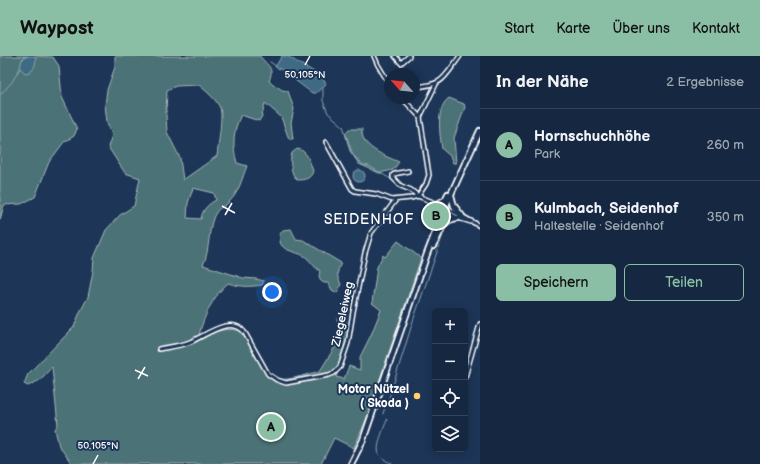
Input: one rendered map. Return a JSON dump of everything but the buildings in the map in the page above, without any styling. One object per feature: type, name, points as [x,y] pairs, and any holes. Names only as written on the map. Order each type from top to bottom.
[{"type":"main road","points":[[351,464],[363,440],[427,254],[451,194],[480,131]]},
{"type":"main road","points":[[437,204],[445,200],[449,192],[454,189]]},
{"type":"main road","points":[[427,254],[446,222],[460,217],[454,206],[451,194]]},
{"type":"street","points":[[374,56],[384,75]]},
{"type":"street","points":[[396,56],[401,62],[409,56]]},
{"type":"street","points":[[420,117],[436,84],[446,76],[460,56]]},
{"type":"street","points":[[420,85],[436,84]]},
{"type":"street","points":[[326,142],[352,189],[355,191],[376,194],[388,200],[395,201],[418,196],[426,184],[429,175],[420,117],[408,104]]},
{"type":"street","points":[[408,171],[396,173],[393,175],[393,178],[401,186],[411,190],[429,202],[445,209]]},
{"type":"street","name":"Ziegeleiweg","points":[[159,349],[189,342],[213,330],[237,326],[245,333],[268,374],[277,380],[286,383],[334,373],[340,367],[348,343],[360,276],[371,233],[395,201]]},
{"type":"street","points":[[429,202],[437,204],[480,226]]},
{"type":"street","points":[[468,366],[480,324]]},
{"type":"green space","points":[[0,56],[28,56],[22,59],[36,58],[34,56],[53,57],[59,66],[62,97],[77,129],[74,136],[64,142],[49,162],[35,197],[21,204],[4,205],[0,220]]},
{"type":"green space","points":[[115,56],[260,56],[271,70],[269,81],[282,90],[288,91],[294,109],[291,123],[293,139],[289,139],[281,117],[265,103],[262,116],[259,121],[241,115],[238,121],[234,138],[235,157],[237,163],[247,166],[235,194],[228,203],[217,211],[214,216],[203,265],[243,278],[264,281],[262,285],[253,286],[241,286],[228,283],[218,294],[210,307],[199,335],[229,329],[241,331],[257,359],[268,372],[281,379],[289,379],[320,371],[341,337],[337,319],[344,320],[351,327],[348,343],[336,377],[344,379],[349,366],[360,370],[360,357],[381,310],[372,303],[377,267],[383,255],[385,257],[398,241],[421,258],[366,420],[354,448],[334,438],[321,464],[72,464],[59,446],[55,429],[58,425],[52,367],[40,380],[28,386],[24,384],[28,374],[74,327],[88,297],[94,258],[106,230],[120,215],[134,206],[140,178],[125,173],[108,147],[112,135],[107,122],[105,105],[107,90],[115,67]],"holes":[[[199,85],[214,99],[220,108],[221,124],[217,156],[183,180],[180,158],[167,132],[167,90],[176,86]],[[193,188],[214,193],[216,200],[210,203],[206,208],[201,219],[187,218],[188,203]]]},
{"type":"green space","points":[[449,98],[464,104],[465,107],[454,138],[456,163],[453,163],[450,156],[442,149],[440,137],[440,115],[445,102]]},
{"type":"green space","points":[[349,129],[362,129],[362,135],[369,146],[381,154],[399,162],[393,170],[379,173],[359,164],[350,151],[345,133]]},
{"type":"green space","points":[[297,149],[306,154],[313,171],[311,176],[305,179],[297,180],[292,171],[291,156]]},
{"type":"green space","points":[[291,229],[296,239],[303,240],[341,263],[338,278],[341,284],[337,293],[332,290],[328,283],[321,281],[319,276],[320,271],[307,258],[281,245],[281,232],[283,230]]},
{"type":"water","points":[[28,56],[34,56],[36,58],[35,64],[32,70],[25,73],[20,68],[22,59]]},
{"type":"water","points":[[282,56],[290,58],[316,73],[326,84],[316,93],[312,93],[296,81],[290,73],[275,67]]},
{"type":"water","points":[[361,170],[364,171],[364,181],[357,182],[354,181],[353,174],[354,171]]},
{"type":"waterway","points":[[270,62],[276,66]]},
{"type":"waterway","points":[[0,95],[12,82],[20,68]]},
{"type":"waterway","points":[[323,88],[323,101],[328,113],[343,126],[353,155],[363,165],[369,166],[394,181]]},
{"type":"waterway","points":[[383,414],[445,229]]},
{"type":"waterway","points":[[386,419],[387,420],[380,439],[378,450],[381,457],[392,464]]},
{"type":"place","name":"Kulmbach, Seidenhof","points":[[436,216]]},
{"type":"place","name":"Motor Nützel ( Skoda )","points":[[417,396]]},
{"type":"place","name":"Hornschuchhöhe","points":[[271,427]]},
{"type":"district","name":"SEIDENHOF","points":[[369,219]]}]
